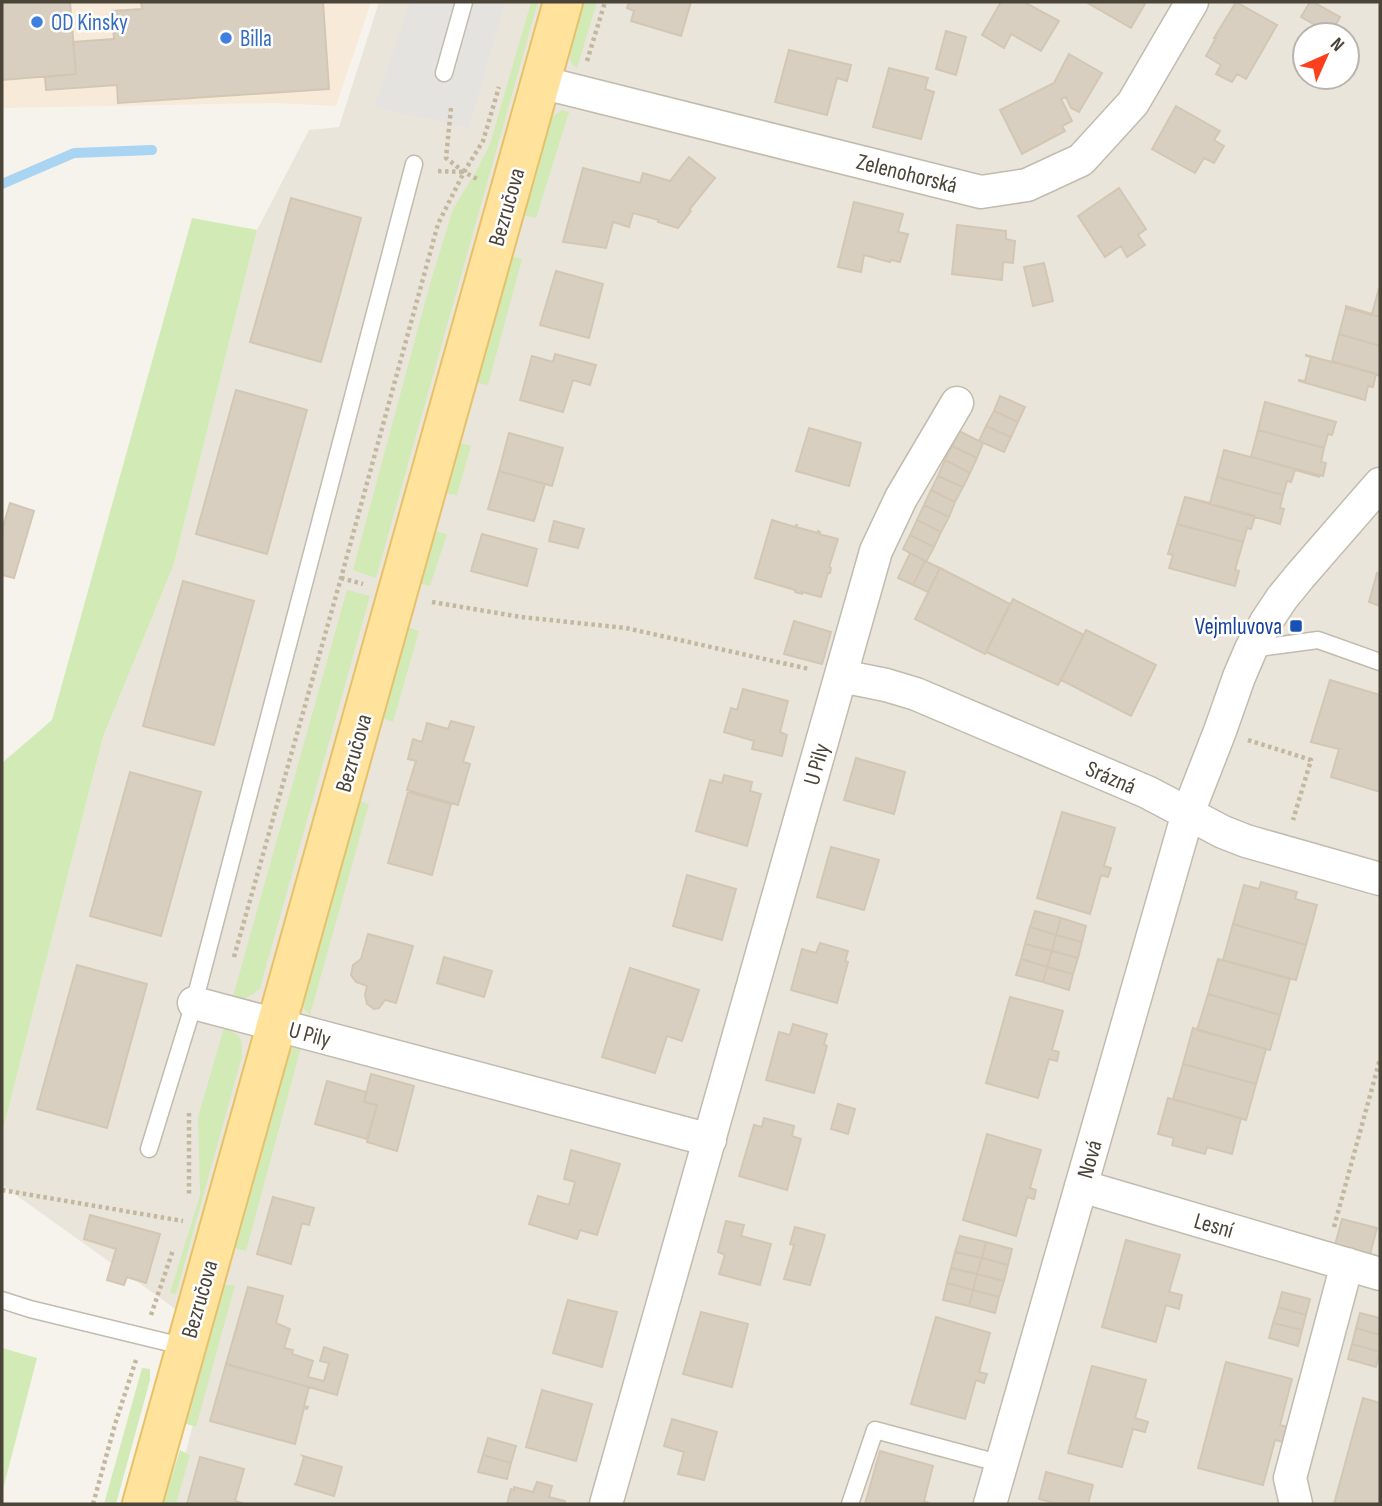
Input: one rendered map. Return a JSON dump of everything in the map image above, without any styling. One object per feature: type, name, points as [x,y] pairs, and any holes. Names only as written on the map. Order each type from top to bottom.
[{"type":"main road","name":"Bezručova","points":[[142,1504],[563,2]]},
{"type":"street","name":"Zelenohorská","points":[[540,82],[981,192],[1027,186],[1081,160],[1133,103],[1192,2]]},
{"type":"street","name":"U Pily","points":[[607,1504],[876,551],[901,498],[957,403]]},
{"type":"street","points":[[1188,813],[1251,649],[1282,598],[1380,484]]},
{"type":"street","name":"Srázná","points":[[841,676],[916,694],[1147,792],[1223,832],[1246,841],[1380,879]]},
{"type":"street","name":"Nová","points":[[990,1504],[1188,813]]},
{"type":"street","name":"U Pily","points":[[194,1003],[710,1140]]},
{"type":"street","name":"Lesní","points":[[1081,1186],[1380,1274]]},
{"type":"street","points":[[1296,1504],[1290,1478],[1336,1261]]},
{"type":"lane","points":[[444,73],[464,2]]},
{"type":"lane","points":[[149,1149],[194,1003],[414,164]]},
{"type":"lane","points":[[1251,649],[1318,640],[1380,662]]},
{"type":"lane","points":[[2,1300],[186,1347]]},
{"type":"lane","points":[[850,1504],[875,1430],[1002,1464]]},
{"type":"path","points":[[579,91],[606,2]]},
{"type":"path","points":[[234,957],[438,224],[483,141],[502,78]]},
{"type":"path","points":[[452,108],[446,158],[464,172],[509,196]]},
{"type":"path","points":[[435,603],[521,617],[626,628],[841,676]]},
{"type":"path","points":[[1237,736],[1311,760],[1293,820]]},
{"type":"path","points":[[1336,1261],[1380,1059]]},
{"type":"path","points":[[189,1198],[188,1115],[192,1102]]},
{"type":"path","points":[[2,1190],[183,1221],[186,1209]]},
{"type":"path","points":[[93,1504],[116,1421],[174,1247]]},
{"type":"shaded area","points":[[2,2],[371,2],[336,106],[275,103],[2,108]]},
{"type":"shaded area","points":[[379,2],[1380,2],[1380,1504],[172,1504],[216,1338],[2,1185],[2,1134],[103,737],[174,564],[257,230],[309,130],[339,127]]},
{"type":"shaded area","points":[[410,2],[505,2],[469,128],[374,107]]},
{"type":"green space","points":[[531,2],[538,2],[376,578],[353,570],[430,284],[453,209],[490,144]]},
{"type":"green space","points":[[580,2],[597,2],[577,68],[568,54]]},
{"type":"green space","points":[[562,110],[569,112],[536,218],[518,214],[547,121]]},
{"type":"green space","points":[[192,218],[257,230],[174,564],[103,737],[2,1134],[2,763],[52,720]]},
{"type":"green space","points":[[511,256],[522,259],[488,385],[474,382]]},
{"type":"green space","points":[[458,442],[471,446],[457,495],[443,493]]},
{"type":"green space","points":[[434,531],[447,534],[430,586],[418,583]]},
{"type":"green space","points":[[347,590],[370,596],[260,988],[247,997],[232,1000]]},
{"type":"green space","points":[[407,627],[419,631],[393,722],[380,717]]},
{"type":"green space","points":[[359,801],[369,804],[310,1015],[304,1009],[302,1001]]},
{"type":"green space","points":[[224,1028],[240,1038],[242,1056],[176,1294],[170,1293],[200,1195],[198,1117]]},
{"type":"green space","points":[[294,1047],[301,1047],[246,1251],[234,1248],[286,1055]]},
{"type":"green space","points":[[223,1285],[235,1285],[196,1427],[184,1423]]},
{"type":"green space","points":[[2,1348],[37,1358],[2,1493]]},
{"type":"green space","points":[[142,1368],[150,1369],[150,1380],[116,1504],[104,1504]]},
{"type":"green space","points":[[180,1450],[190,1455],[176,1504],[163,1504]]},
{"type":"building","name":"OD Kinsky","points":[[2,2],[70,2],[76,74],[2,80]]},
{"type":"building","points":[[141,2],[323,2],[329,89],[118,103],[117,85],[46,90],[45,77],[76,74],[73,42],[114,39],[112,11],[142,9]]},
{"type":"building","points":[[629,2],[691,2],[681,36],[631,21],[634,11],[627,8]]},
{"type":"building","points":[[1001,2],[1024,2],[1059,21],[1041,51],[1011,34],[1004,48],[982,35]]},
{"type":"building","points":[[1086,2],[1146,2],[1131,28]]},
{"type":"building","points":[[1236,2],[1277,25],[1246,79],[1237,74],[1232,82],[1216,74],[1221,65],[1206,56]]},
{"type":"building","points":[[1310,2],[1313,2],[1340,17],[1338,21],[1308,21],[1301,17]]},
{"type":"building","points":[[946,31],[966,37],[956,75],[936,69]]},
{"type":"building","points":[[789,50],[851,65],[847,81],[837,78],[827,115],[775,102]]},
{"type":"building","points":[[1069,54],[1102,73],[1079,112],[1071,108],[1066,97],[1061,99],[1072,121],[1062,126],[1065,131],[1022,154],[1000,110],[1054,83]]},
{"type":"building","points":[[889,68],[928,78],[925,89],[934,92],[921,139],[873,127]]},
{"type":"building","points":[[1176,106],[1220,131],[1214,140],[1224,146],[1214,163],[1204,158],[1195,173],[1152,149]]},
{"type":"building","points":[[689,157],[715,178],[678,228],[633,213],[629,227],[613,222],[606,248],[563,242],[583,168],[640,183],[643,173],[670,181]]},
{"type":"building","points":[[1119,188],[1146,229],[1138,235],[1145,245],[1127,257],[1121,246],[1105,257],[1078,216]]},
{"type":"building","points":[[291,198],[361,218],[321,362],[250,342]]},
{"type":"building","points":[[854,202],[903,214],[898,232],[908,234],[900,262],[864,255],[861,272],[838,267]]},
{"type":"building","points":[[957,225],[1006,231],[1006,239],[1015,241],[1013,263],[1003,262],[1002,280],[952,274]]},
{"type":"building","points":[[1044,263],[1053,301],[1033,306],[1024,267]]},
{"type":"building","points":[[556,271],[603,284],[589,338],[540,325]]},
{"type":"building","points":[[1379,288],[1380,317],[1346,308],[1372,314]]},
{"type":"building","points":[[1346,308],[1380,317],[1380,346],[1339,334]]},
{"type":"building","points":[[1339,334],[1380,346],[1380,375],[1332,361]]},
{"type":"building","points":[[555,354],[596,365],[590,385],[573,380],[563,412],[520,400],[532,356],[553,362]]},
{"type":"building","points":[[1306,355],[1380,375],[1380,376],[1376,374],[1373,387],[1368,386],[1365,400],[1299,381],[1305,381],[1311,357]]},
{"type":"building","points":[[236,390],[307,410],[267,554],[196,534]]},
{"type":"building","points":[[1000,396],[1025,407],[1018,422],[994,411]]},
{"type":"building","points":[[1265,402],[1336,422],[1332,435],[1328,434],[1324,448],[1258,430]]},
{"type":"building","points":[[994,411],[1018,422],[1011,437],[986,426]]},
{"type":"building","points":[[986,426],[1011,437],[1004,452],[979,441]]},
{"type":"building","points":[[809,428],[861,443],[849,486],[796,471]]},
{"type":"building","points":[[1258,430],[1324,448],[1321,462],[1326,463],[1323,476],[1251,457]]},
{"type":"building","points":[[959,431],[983,443],[977,458],[952,446]]},
{"type":"building","points":[[509,433],[563,448],[552,486],[499,471]]},
{"type":"building","points":[[952,446],[977,458],[970,473],[945,460]]},
{"type":"building","points":[[1224,450],[1320,477],[1295,470],[1291,482],[1287,481],[1283,495],[1217,477]]},
{"type":"building","points":[[945,460],[970,473],[963,487],[938,476]]},
{"type":"building","points":[[499,471],[545,484],[534,521],[488,509]]},
{"type":"building","points":[[938,476],[963,487],[955,502],[931,490]]},
{"type":"building","points":[[1217,477],[1283,495],[1280,508],[1284,509],[1280,524],[1185,497],[1210,503]]},
{"type":"building","points":[[931,490],[955,502],[949,517],[924,505]]},
{"type":"building","points":[[1185,497],[1255,516],[1251,529],[1247,528],[1243,542],[1177,524]]},
{"type":"building","points":[[10,503],[34,511],[14,578],[2,575],[2,530]]},
{"type":"building","points":[[924,505],[949,517],[941,532],[917,520]]},
{"type":"building","points":[[772,520],[818,531],[819,534],[838,539],[821,597],[795,592],[755,578]]},
{"type":"building","points":[[917,520],[941,532],[934,547],[910,535]]},
{"type":"building","points":[[554,521],[584,529],[578,548],[549,541]]},
{"type":"building","points":[[1177,524],[1243,542],[1235,570],[1239,571],[1235,586],[1169,568],[1173,555],[1168,554]]},
{"type":"building","points":[[482,534],[537,549],[527,586],[471,571]]},
{"type":"building","points":[[910,535],[934,547],[926,562],[903,549]]},
{"type":"building","points":[[910,553],[925,561],[913,585],[898,578]]},
{"type":"building","points":[[925,561],[940,568],[928,592],[913,585]]},
{"type":"building","points":[[940,568],[1010,604],[985,654],[915,619]]},
{"type":"building","points":[[1377,573],[1380,574],[1380,606],[1369,602]]},
{"type":"building","points":[[183,581],[254,601],[214,745],[143,726]]},
{"type":"building","points":[[1013,599],[1084,635],[1058,685],[986,652]]},
{"type":"building","points":[[794,621],[831,632],[822,664],[784,654]]},
{"type":"building","points":[[1086,630],[1156,665],[1131,716],[1061,680]]},
{"type":"building","points":[[1330,680],[1380,695],[1380,792],[1331,777],[1339,749],[1311,742]]},
{"type":"building","points":[[743,689],[788,701],[780,732],[787,735],[782,756],[752,749],[754,741],[724,732],[731,708],[737,710]]},
{"type":"building","points":[[451,721],[474,727],[463,762],[470,764],[458,805],[407,790],[416,761],[408,759],[413,739],[422,742],[427,723],[448,729]]},
{"type":"building","points":[[856,758],[905,772],[894,814],[844,800]]},
{"type":"building","points":[[130,772],[201,792],[161,936],[90,916]]},
{"type":"building","points":[[724,775],[752,782],[750,791],[761,794],[747,846],[696,831],[710,780],[722,783]]},
{"type":"building","points":[[408,792],[451,804],[432,875],[388,863]]},
{"type":"building","points":[[1062,812],[1115,828],[1104,866],[1111,868],[1108,877],[1101,875],[1090,914],[1037,898]]},
{"type":"building","points":[[831,847],[879,860],[864,910],[817,897]]},
{"type":"building","points":[[687,875],[736,889],[722,940],[673,926]]},
{"type":"building","points":[[1261,882],[1297,892],[1295,899],[1317,905],[1306,945],[1233,924],[1244,885],[1259,889]]},
{"type":"building","points":[[1035,911],[1061,918],[1056,935],[1030,927]]},
{"type":"building","points":[[1061,918],[1086,926],[1082,942],[1056,935]]},
{"type":"building","points":[[1233,924],[1306,945],[1296,980],[1223,960]]},
{"type":"building","points":[[1030,927],[1056,935],[1052,951],[1025,944]]},
{"type":"building","points":[[368,934],[413,946],[396,1003],[385,1000],[379,1008],[374,1009],[367,1004],[367,986],[356,982],[351,975],[353,965],[361,959]]},
{"type":"building","points":[[1056,935],[1082,942],[1078,958],[1052,951]]},
{"type":"building","points":[[820,943],[848,951],[845,961],[848,962],[837,1003],[791,990],[802,949],[816,953]]},
{"type":"building","points":[[1025,944],[1052,951],[1047,967],[1021,959]]},
{"type":"building","points":[[1052,951],[1078,958],[1073,974],[1047,967]]},
{"type":"building","points":[[444,957],[492,971],[484,997],[437,983]]},
{"type":"building","points":[[1021,959],[1047,967],[1043,982],[1016,975]]},
{"type":"building","points":[[1218,959],[1290,979],[1280,1015],[1208,994]]},
{"type":"building","points":[[77,965],[147,984],[107,1128],[37,1109]]},
{"type":"building","points":[[1047,967],[1073,974],[1069,990],[1043,982]]},
{"type":"building","points":[[630,968],[699,990],[682,1041],[667,1036],[655,1073],[602,1057]]},
{"type":"building","points":[[1208,994],[1280,1015],[1270,1050],[1197,1030]]},
{"type":"building","points":[[1010,997],[1063,1011],[1052,1050],[1059,1052],[1057,1061],[1049,1059],[1038,1098],[986,1083]]},
{"type":"building","points":[[793,1024],[827,1034],[824,1044],[827,1046],[814,1093],[766,1080],[779,1032],[790,1035]]},
{"type":"building","points":[[1193,1028],[1266,1049],[1256,1084],[1183,1064]]},
{"type":"building","points":[[1183,1064],[1256,1084],[1246,1120],[1173,1099]]},
{"type":"building","points":[[371,1074],[414,1086],[397,1151],[367,1142],[377,1105],[364,1102]]},
{"type":"building","points":[[327,1081],[366,1092],[364,1102],[377,1105],[367,1139],[315,1124]]},
{"type":"building","points":[[1168,1098],[1241,1118],[1232,1154],[1207,1147],[1205,1154],[1172,1145],[1174,1138],[1158,1134]]},
{"type":"building","points":[[838,1104],[855,1109],[848,1134],[831,1129]]},
{"type":"building","points":[[764,1118],[794,1126],[792,1136],[801,1139],[787,1190],[739,1176],[754,1125],[762,1127]]},
{"type":"building","points":[[987,1134],[1041,1150],[1030,1188],[1036,1190],[1034,1199],[1027,1197],[1016,1236],[963,1220]]},
{"type":"building","points":[[571,1150],[620,1164],[597,1235],[580,1230],[577,1239],[529,1224],[538,1196],[569,1205],[575,1182],[564,1179]]},
{"type":"building","points":[[273,1197],[314,1208],[309,1225],[302,1223],[291,1264],[257,1254]]},
{"type":"building","points":[[90,1215],[160,1234],[146,1283],[127,1277],[124,1285],[107,1280],[116,1249],[84,1239]]},
{"type":"building","points":[[1342,1219],[1377,1228],[1369,1258],[1334,1249]]},
{"type":"building","points":[[726,1221],[744,1225],[741,1236],[771,1244],[760,1285],[719,1274],[725,1255],[718,1252]]},
{"type":"building","points":[[795,1227],[825,1235],[810,1285],[784,1279],[794,1245],[790,1244]]},
{"type":"building","points":[[960,1236],[986,1242],[982,1258],[955,1252]]},
{"type":"building","points":[[1126,1240],[1180,1255],[1169,1292],[1182,1295],[1179,1309],[1166,1305],[1156,1342],[1102,1327]]},
{"type":"building","points":[[986,1242],[1012,1249],[1008,1265],[982,1258]]},
{"type":"building","points":[[955,1252],[982,1258],[977,1274],[951,1268]]},
{"type":"building","points":[[982,1258],[1008,1265],[1004,1281],[977,1274]]},
{"type":"building","points":[[951,1268],[977,1274],[973,1290],[947,1283]]},
{"type":"building","points":[[977,1274],[1004,1281],[999,1297],[973,1290]]},
{"type":"building","points":[[947,1283],[973,1290],[969,1306],[943,1300]]},
{"type":"building","points":[[248,1287],[283,1296],[276,1323],[290,1329],[284,1348],[293,1350],[292,1354],[313,1361],[308,1377],[324,1381],[329,1363],[320,1361],[324,1347],[348,1355],[337,1395],[226,1364]]},
{"type":"building","points":[[973,1290],[999,1297],[995,1313],[969,1306]]},
{"type":"building","points":[[1282,1292],[1310,1299],[1306,1315],[1278,1307]]},
{"type":"building","points":[[568,1300],[617,1312],[602,1367],[553,1353]]},
{"type":"building","points":[[1278,1307],[1306,1315],[1302,1330],[1273,1323]]},
{"type":"building","points":[[701,1312],[748,1324],[732,1387],[683,1374]]},
{"type":"building","points":[[1360,1313],[1380,1318],[1380,1335],[1356,1328]]},
{"type":"building","points":[[936,1317],[990,1333],[979,1372],[987,1374],[984,1383],[976,1380],[965,1419],[911,1404]]},
{"type":"building","points":[[1273,1323],[1302,1330],[1298,1346],[1269,1338]]},
{"type":"building","points":[[1356,1328],[1380,1335],[1380,1352],[1352,1344]]},
{"type":"building","points":[[1352,1344],[1380,1352],[1376,1367],[1348,1359]]},
{"type":"building","points":[[1226,1362],[1292,1379],[1280,1425],[1287,1427],[1283,1442],[1275,1440],[1263,1485],[1198,1468]]},
{"type":"building","points":[[226,1364],[309,1387],[304,1406],[308,1407],[304,1408],[295,1444],[210,1421]]},
{"type":"building","points":[[1092,1366],[1146,1380],[1135,1418],[1148,1422],[1145,1432],[1133,1429],[1122,1467],[1068,1453]]},
{"type":"building","points":[[542,1390],[592,1404],[576,1461],[526,1447]]},
{"type":"building","points":[[1363,1398],[1380,1403],[1380,1504],[1334,1504]]},
{"type":"building","points":[[672,1419],[717,1432],[704,1480],[678,1474],[684,1452],[664,1446]]},
{"type":"building","points":[[488,1438],[516,1446],[511,1463],[483,1455]]},
{"type":"building","points":[[880,1451],[933,1466],[924,1501],[931,1504],[865,1504]]},
{"type":"building","points":[[483,1455],[511,1463],[507,1479],[478,1472]]},
{"type":"building","points":[[303,1456],[342,1467],[334,1496],[294,1484]]},
{"type":"building","points":[[200,1457],[244,1469],[235,1501],[245,1504],[187,1504]]},
{"type":"building","points":[[1046,1472],[1093,1485],[1088,1504],[1059,1504],[1039,1499]]},
{"type":"building","points":[[537,1482],[552,1486],[549,1497],[565,1501],[564,1504],[507,1504],[511,1489],[514,1490],[514,1487],[533,1492]]},
{"type":"waterway","points":[[2,184],[74,153],[152,150]]},
{"type":"place","name":"OD Kinsky","points":[[37,22]]},
{"type":"place","name":"Billa","points":[[226,38]]},
{"type":"place","name":"Vejmluvova","points":[[1296,626]]}]
